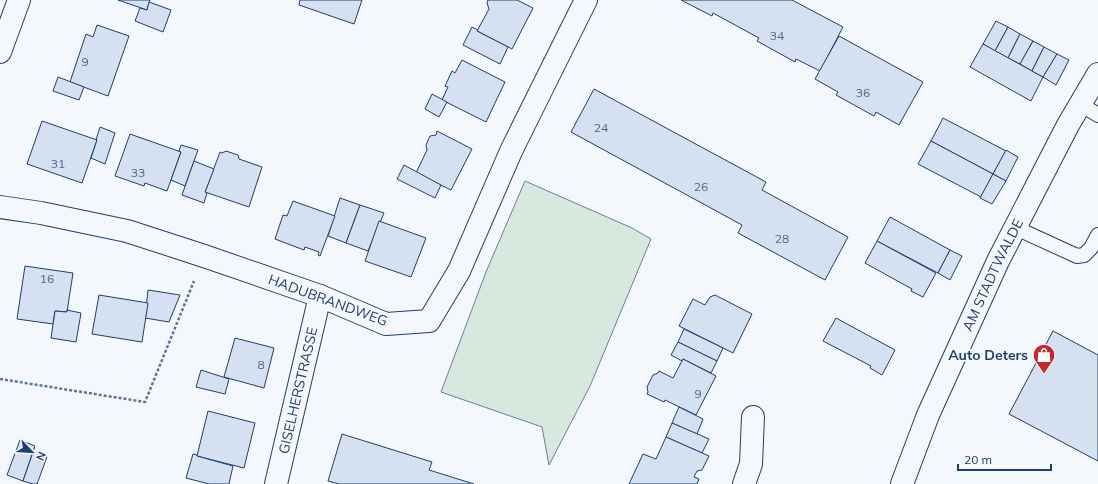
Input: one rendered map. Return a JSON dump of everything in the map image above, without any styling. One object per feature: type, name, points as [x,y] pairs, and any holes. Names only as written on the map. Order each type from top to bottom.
[{"type":"street","points":[[0,52],[19,0]]},
{"type":"street","name":"HADUBRANDWEG","points":[[0,207],[41,213],[127,231],[320,296],[386,324],[429,321],[459,271],[512,149],[586,0]]},
{"type":"street","name":"AM STADTWALDE","points":[[902,484],[928,415],[998,261],[1016,228],[1089,110],[1098,74]]},
{"type":"street","name":"GISELHERSTRASSE","points":[[276,484],[320,296]]},
{"type":"street","points":[[744,484],[751,464],[753,417]]},
{"type":"lane","points":[[1016,228],[1077,256],[1084,256],[1091,248],[1098,235]]},
{"type":"path","points":[[0,379],[145,402],[204,256]]},
{"type":"shaded area","points":[[525,181],[632,228],[651,239],[590,386],[549,465],[542,427],[441,392],[486,272]]},
{"type":"building","points":[[118,0],[150,0],[147,10]]},
{"type":"building","points":[[300,0],[362,0],[354,24],[299,5]]},
{"type":"building","points":[[488,0],[517,0],[533,8],[512,49],[477,31],[489,9],[487,3]]},
{"type":"building","points":[[681,0],[792,0],[843,27],[820,71],[796,59],[795,62],[757,41],[759,38],[713,13],[712,16]]},
{"type":"building","points":[[149,2],[171,10],[163,32],[135,21],[140,8],[147,10]]},
{"type":"building","points":[[996,21],[1008,27],[995,51],[983,44]]},
{"type":"building","points":[[97,25],[129,36],[108,96],[70,82],[86,34],[93,37]]},
{"type":"building","points":[[472,27],[508,47],[500,64],[463,45]]},
{"type":"building","points":[[1008,27],[1020,34],[1008,58],[995,51]]},
{"type":"building","points":[[1020,34],[1033,41],[1020,64],[1008,58]]},
{"type":"building","points":[[839,36],[923,82],[899,125],[876,112],[874,116],[836,95],[838,92],[815,79]]},
{"type":"building","points":[[1033,41],[1044,47],[1032,71],[1020,64]]},
{"type":"building","points":[[983,44],[1043,77],[1031,101],[970,67]]},
{"type":"building","points":[[1044,47],[1057,54],[1043,77],[1032,71]]},
{"type":"building","points":[[1057,54],[1069,60],[1056,85],[1043,77]]},
{"type":"building","points":[[462,60],[505,82],[486,122],[442,100],[448,87],[445,86],[452,71],[455,73]]},
{"type":"building","points":[[58,77],[84,87],[79,100],[53,91]]},
{"type":"building","points":[[594,89],[766,182],[762,190],[848,237],[825,280],[738,233],[742,225],[571,132]]},
{"type":"building","points":[[432,94],[447,102],[439,117],[425,109]]},
{"type":"building","points":[[943,118],[1006,151],[993,174],[931,141]]},
{"type":"building","points":[[42,121],[97,140],[82,183],[27,164]]},
{"type":"building","points":[[100,127],[115,133],[105,164],[91,158]]},
{"type":"building","points":[[437,131],[472,149],[451,190],[416,173],[427,150],[426,145],[430,136],[436,135]]},
{"type":"building","points":[[130,134],[181,152],[167,191],[145,183],[144,186],[115,176]]},
{"type":"building","points":[[931,141],[993,174],[981,197],[918,164]]},
{"type":"building","points":[[181,145],[198,150],[185,186],[171,180],[181,152],[179,151]]},
{"type":"building","points":[[1006,150],[1018,157],[1006,181],[993,174]]},
{"type":"building","points":[[226,151],[238,155],[239,159],[262,167],[249,207],[205,192],[220,152],[222,153]]},
{"type":"building","points":[[194,161],[214,169],[205,192],[207,193],[204,203],[182,195]]},
{"type":"building","points":[[404,165],[441,185],[435,198],[397,179]]},
{"type":"building","points":[[993,174],[1006,181],[992,204],[980,198]]},
{"type":"building","points":[[340,198],[360,205],[346,243],[328,236]]},
{"type":"building","points":[[293,201],[335,216],[320,256],[318,255],[319,252],[305,247],[304,250],[275,239],[283,215],[287,216]]},
{"type":"building","points":[[360,205],[384,213],[368,251],[346,243]]},
{"type":"building","points":[[890,217],[950,250],[938,273],[877,241]]},
{"type":"building","points":[[379,221],[426,238],[411,277],[365,261]]},
{"type":"building","points":[[877,241],[936,273],[923,297],[911,291],[912,289],[865,263]]},
{"type":"building","points":[[950,250],[962,256],[950,280],[938,273]]},
{"type":"building","points":[[25,266],[73,273],[67,312],[55,311],[53,324],[17,319]]},
{"type":"building","points":[[148,290],[180,295],[169,322],[145,318]]},
{"type":"building","points":[[99,295],[148,303],[142,342],[92,334]]},
{"type":"building","points":[[715,295],[752,314],[733,353],[679,326],[693,299],[705,305],[710,297]]},
{"type":"building","points":[[67,310],[81,313],[76,342],[51,338],[55,311],[67,312]]},
{"type":"building","points":[[836,318],[895,350],[882,375],[870,368],[871,366],[823,341]]},
{"type":"building","points":[[684,329],[723,348],[717,361],[678,342]]},
{"type":"building","points":[[1053,331],[1098,355],[1098,461],[1009,414]]},
{"type":"building","points":[[235,338],[274,348],[264,388],[224,377]]},
{"type":"building","points":[[678,342],[717,361],[711,373],[683,359],[682,361],[671,355]]},
{"type":"building","points":[[683,359],[716,376],[696,415],[665,400],[664,402],[647,394],[647,387],[653,375],[659,371],[673,378]]},
{"type":"building","points":[[201,370],[229,379],[225,394],[196,387]]},
{"type":"building","points":[[679,407],[703,419],[697,434],[672,423]]},
{"type":"building","points":[[208,411],[255,423],[244,468],[197,456]]},
{"type":"building","points":[[672,423],[709,439],[702,453],[666,437]]},
{"type":"building","points":[[342,434],[432,462],[429,470],[474,484],[339,484],[328,481]]},
{"type":"building","points":[[666,437],[709,456],[702,470],[697,471],[694,477],[699,479],[697,484],[629,484],[643,454],[656,459]]},
{"type":"building","points":[[20,440],[35,446],[23,481],[7,475]]},
{"type":"building","points":[[33,452],[47,457],[37,484],[23,481]]},
{"type":"building","points":[[193,454],[233,466],[229,484],[209,484],[186,478]]},
{"type":"place","name":"Auto Deters","points":[[1044,374]]}]
